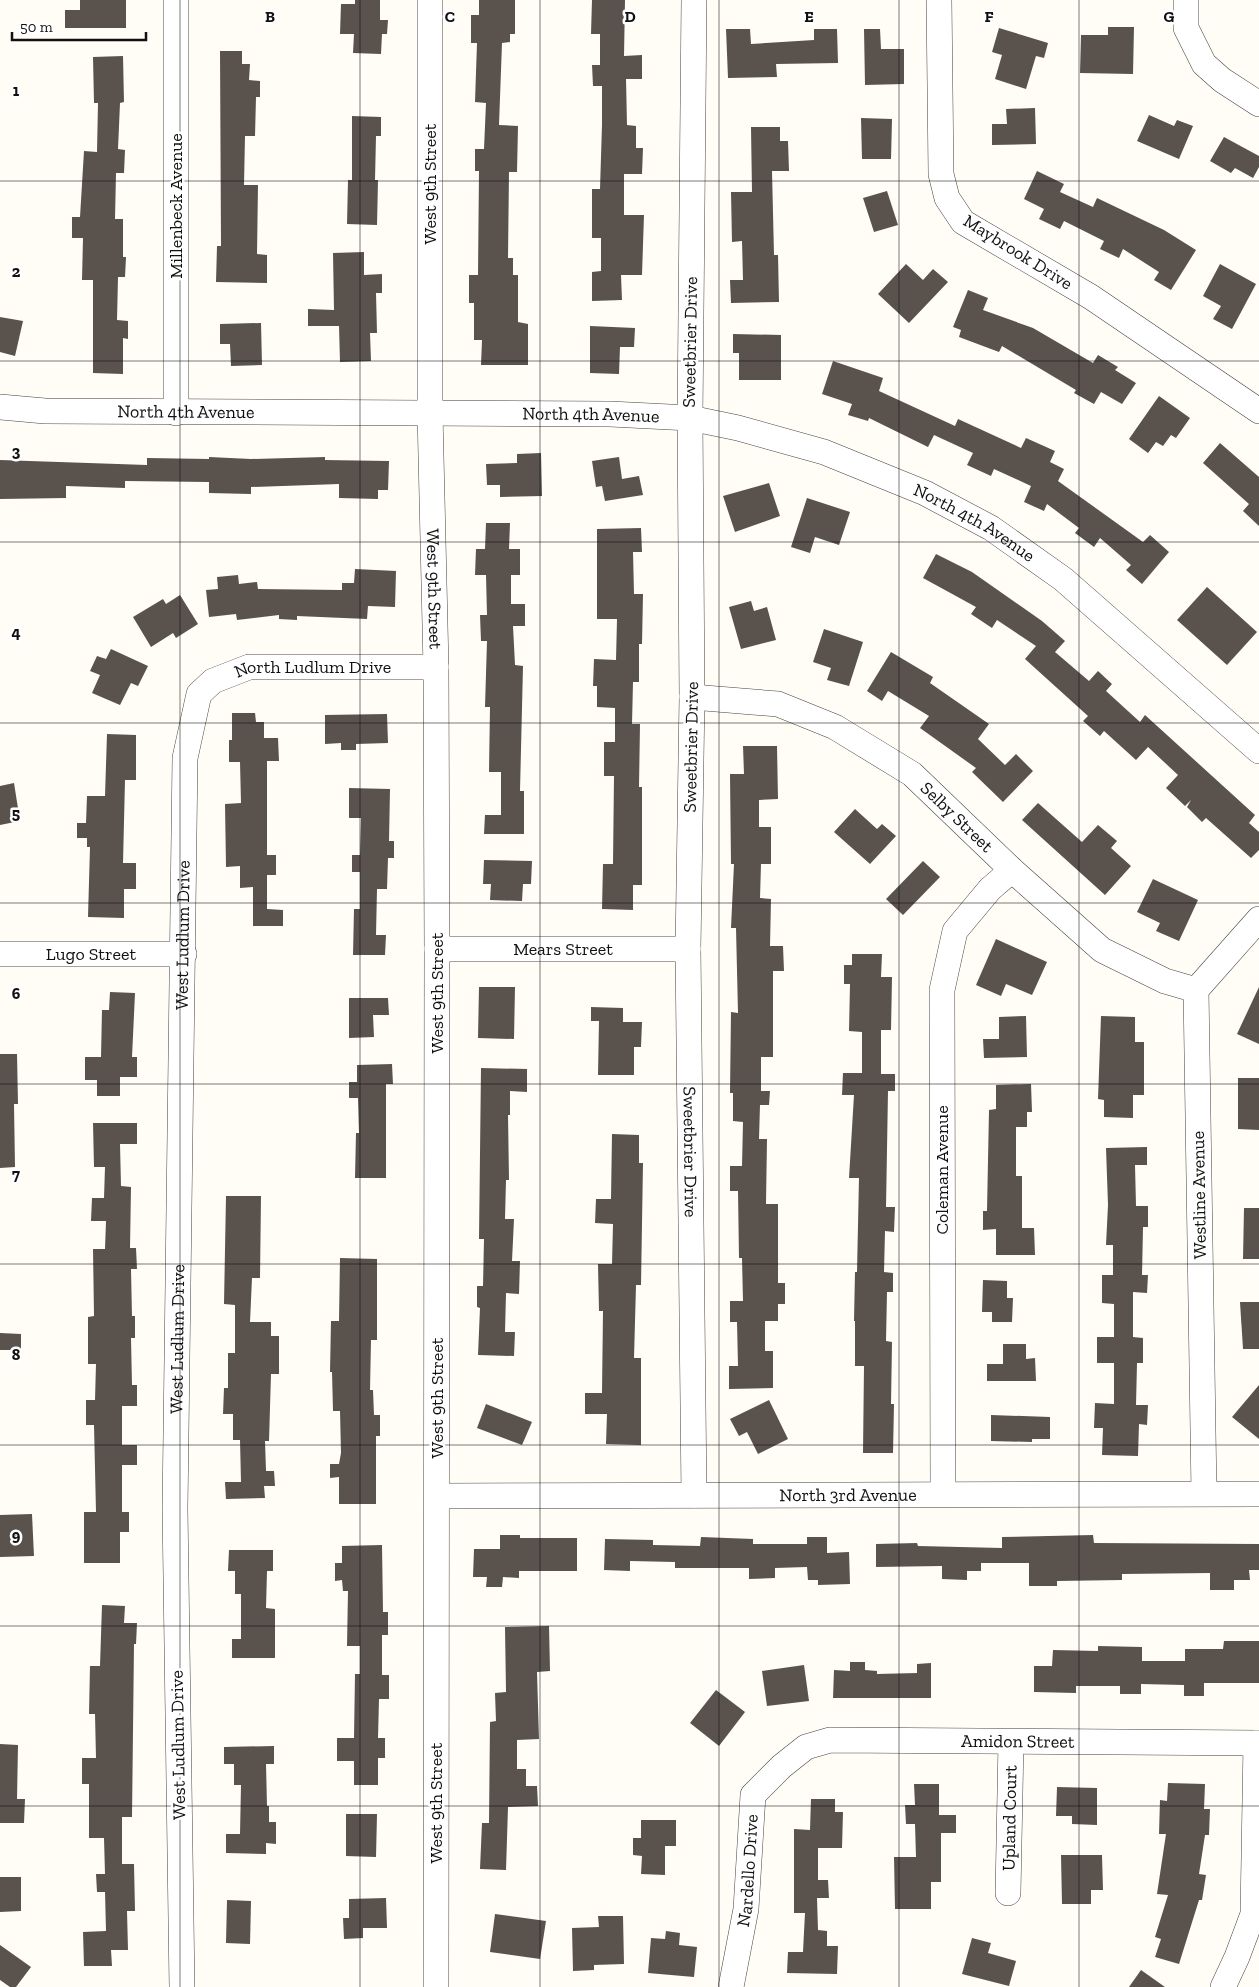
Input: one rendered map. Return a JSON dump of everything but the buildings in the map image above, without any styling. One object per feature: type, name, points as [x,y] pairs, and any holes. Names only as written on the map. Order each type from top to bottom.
[{"type":"street","name":"Millenbeck Avenue","points":[[176,0],[176,413]]},
{"type":"street","name":"West 9th Street","points":[[430,0],[430,413],[436,667],[437,949],[438,1496],[436,1987]]},
{"type":"street","name":"Sweetbrier Drive","points":[[694,0],[690,418],[692,697],[688,949],[694,1495]]},
{"type":"street","name":"Maybrook Drive","points":[[939,0],[941,174],[947,198],[963,222],[1091,297],[1259,411]]},
{"type":"street","points":[[1186,0],[1186,28],[1204,64],[1222,80],[1259,104]]},
{"type":"street","name":"North 4th Avenue","points":[[0,407],[45,411],[176,413],[610,414],[690,418],[738,428],[824,452],[925,493],[991,528],[1063,579],[1259,751]]},
{"type":"street","name":"North Ludlum Drive","points":[[199,694],[213,681],[249,667],[436,667]]},
{"type":"street","name":"West Ludlum Drive","points":[[182,1987],[174,1509],[184,954],[185,758],[199,694]]},
{"type":"street","name":"Selby Street","points":[[692,697],[778,704],[836,727],[912,774],[1012,870],[1102,950],[1165,981],[1196,990]]},
{"type":"street","name":"Coleman Avenue","points":[[943,1494],[942,990],[955,931],[990,889],[1012,870]]},
{"type":"street","points":[[1196,990],[1259,919]]},
{"type":"street","name":"Mears Street","points":[[437,949],[688,949]]},
{"type":"street","name":"Lugo Street","points":[[0,954],[184,954]]},
{"type":"street","name":"Westline Avenue","points":[[1196,990],[1204,1494]]},
{"type":"street","name":"North 3rd Avenue","points":[[438,1496],[1259,1494]]},
{"type":"street","name":"Amidon Street","points":[[782,1766],[806,1748],[830,1740],[1257,1743]]},
{"type":"street","name":"Upland Court","points":[[1008,1893],[1011,1742]]},
{"type":"street","points":[[1223,1987],[1237,1957],[1252,1914],[1257,1743]]},
{"type":"street","name":"Nardello Drive","points":[[731,1987],[746,1909],[754,1795],[782,1766]]}]
